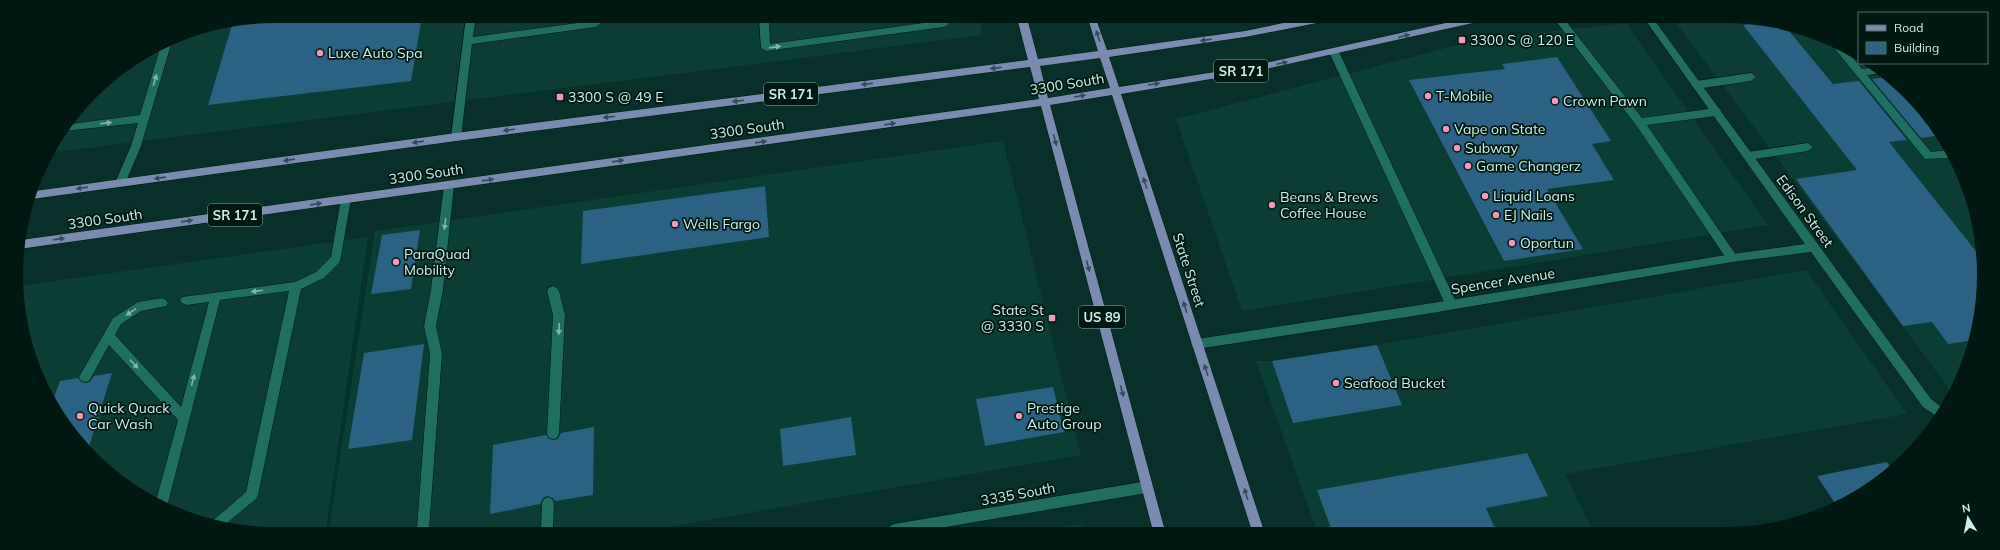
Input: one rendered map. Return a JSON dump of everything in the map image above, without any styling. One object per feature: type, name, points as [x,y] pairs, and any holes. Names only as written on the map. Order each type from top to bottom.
[{"type":"main road","name":"US 89","points":[[1023,23],[1158,527]]},
{"type":"main road","name":"State Street","points":[[1093,23],[1257,527]]},
{"type":"main road","name":"3300 South","points":[[36,195],[456,137],[1035,63],[1245,34],[1301,23]]},
{"type":"main road","name":"3300 South","points":[[25,244],[1045,102],[1247,70],[1460,23]]},
{"type":"street","points":[[456,137],[470,23]]},
{"type":"street","points":[[468,41],[597,23]]},
{"type":"street","points":[[764,23],[766,48],[944,23]]},
{"type":"street","points":[[1562,23],[1640,122],[1732,258]]},
{"type":"street","name":"Edison Street","points":[[1652,23],[1928,403],[1938,411]]},
{"type":"street","points":[[120,183],[136,146],[165,49]]},
{"type":"street","points":[[1334,52],[1451,304]]},
{"type":"street","points":[[1843,53],[1929,156],[1946,154]]},
{"type":"street","points":[[1860,73],[1873,71]]},
{"type":"street","points":[[1696,85],[1751,77]]},
{"type":"street","points":[[1640,122],[1716,112]]},
{"type":"street","points":[[71,128],[144,118]]},
{"type":"street","points":[[1748,156],[1808,147]]},
{"type":"street","points":[[423,527],[436,354],[430,326],[437,290],[449,185]]},
{"type":"street","points":[[186,300],[296,286],[320,275],[336,259],[346,199]]},
{"type":"street","name":"Spencer Avenue","points":[[1197,344],[1732,258],[1814,247]]},
{"type":"street","points":[[220,521],[252,494],[296,286]]},
{"type":"street","points":[[553,291],[559,315],[553,434]]},
{"type":"street","points":[[163,500],[183,417],[216,296]]},
{"type":"street","points":[[85,377],[117,321],[138,307],[162,303]]},
{"type":"street","points":[[108,336],[183,417]]},
{"type":"street","name":"3335 South","points":[[912,527],[1147,488]]},
{"type":"street","points":[[547,527],[548,503]]},
{"type":"shaded area","points":[[275,23],[980,23],[983,35],[55,152],[65,135],[86,109],[109,86],[135,65],[164,49],[194,36],[242,25]]},
{"type":"shaded area","points":[[1626,23],[1768,225],[1242,311],[1176,119],[1476,40]]},
{"type":"shaded area","points":[[1676,23],[1758,25],[1806,36],[1821,42],[1858,61],[1858,64],[1865,65],[1878,75],[1903,97],[1935,135],[1951,164],[1964,194],[1975,242],[1977,275],[1975,308],[1972,324],[1964,356],[1949,389]]},
{"type":"shaded area","points":[[1003,141],[1081,455],[667,527],[329,527],[375,231]]},
{"type":"shaded area","points":[[368,237],[326,527],[275,527],[242,525],[194,514],[149,493],[122,475],[97,453],[75,428],[65,415],[49,386],[36,356],[25,308],[24,285]]},
{"type":"shaded area","points":[[1806,270],[1907,414],[1565,474],[1591,527],[1316,527],[1256,361],[1272,361],[1377,345]]},
{"type":"shaded area","points":[[1081,524],[1082,527],[1063,527]]},
{"type":"building","name":"Luxe Auto Spa","points":[[275,23],[421,23],[411,81],[208,105],[231,27]]},
{"type":"building","points":[[1743,25],[1758,25],[1790,32],[1833,84],[1859,81],[1907,140],[1889,142],[1976,251],[1977,275],[1975,308],[1968,341],[1948,344],[1932,322],[1903,326],[1796,179],[1857,170]]},
{"type":"building","points":[[1557,57],[1611,141],[1592,144],[1614,180],[1547,189],[1583,249],[1504,261],[1409,80],[1505,69],[1502,64]]},
{"type":"building","points":[[1881,78],[1891,86],[1914,109],[1936,136],[1921,138],[1872,79]]},
{"type":"building","name":"Wells Fargo","points":[[765,186],[769,237],[581,264],[583,211]]},
{"type":"building","points":[[420,230],[411,289],[371,294],[382,235]]},
{"type":"building","points":[[424,344],[412,440],[348,449],[364,353]]},
{"type":"building","name":"Seafood Bucket","points":[[1377,345],[1402,405],[1293,423],[1272,361]]},
{"type":"building","name":"Quick Quack Car Wash","points":[[112,373],[90,445],[65,415],[54,396],[60,381],[78,378],[81,382],[85,383],[90,382],[94,376]]},
{"type":"building","name":"Prestige Auto Group","points":[[1053,387],[1064,432],[985,446],[976,399]]},
{"type":"building","points":[[851,417],[856,455],[783,466],[780,429]]},
{"type":"building","points":[[594,427],[593,495],[555,501],[553,498],[547,496],[543,498],[540,504],[490,514],[493,445],[546,435],[549,439],[553,440],[558,439],[561,433]]},
{"type":"building","points":[[1527,453],[1548,496],[1486,508],[1494,527],[1331,527],[1317,490]]},
{"type":"building","points":[[1887,462],[1889,466],[1865,485],[1834,502],[1817,476]]},
{"type":"place","name":"3300 S @ 120 E","points":[[1462,40]]},
{"type":"place","name":"Luxe Auto Spa","points":[[320,53]]},
{"type":"place","name":"T-Mobile","points":[[1428,96]]},
{"type":"place","name":"3300 S @ 49 E","points":[[560,97]]},
{"type":"place","name":"Crown Pawn","points":[[1555,101]]},
{"type":"place","name":"Vape on State","points":[[1446,129]]},
{"type":"place","name":"Subway","points":[[1457,148]]},
{"type":"place","name":"Game Changerz","points":[[1468,166]]},
{"type":"place","name":"Liquid Loans","points":[[1485,196]]},
{"type":"place","name":"Beans & Brews Coffee House","points":[[1272,205]]},
{"type":"place","name":"EJ Nails","points":[[1496,215]]},
{"type":"place","name":"Wells Fargo","points":[[675,224]]},
{"type":"place","name":"Oportun","points":[[1512,243]]},
{"type":"place","name":"ParaQuad Mobility","points":[[396,262]]},
{"type":"place","name":"State St @ 3330 S","points":[[1052,318]]},
{"type":"place","name":"Seafood Bucket","points":[[1336,383]]},
{"type":"place","name":"Quick Quack Car Wash","points":[[80,416]]},
{"type":"place","name":"Prestige Auto Group","points":[[1019,416]]}]
